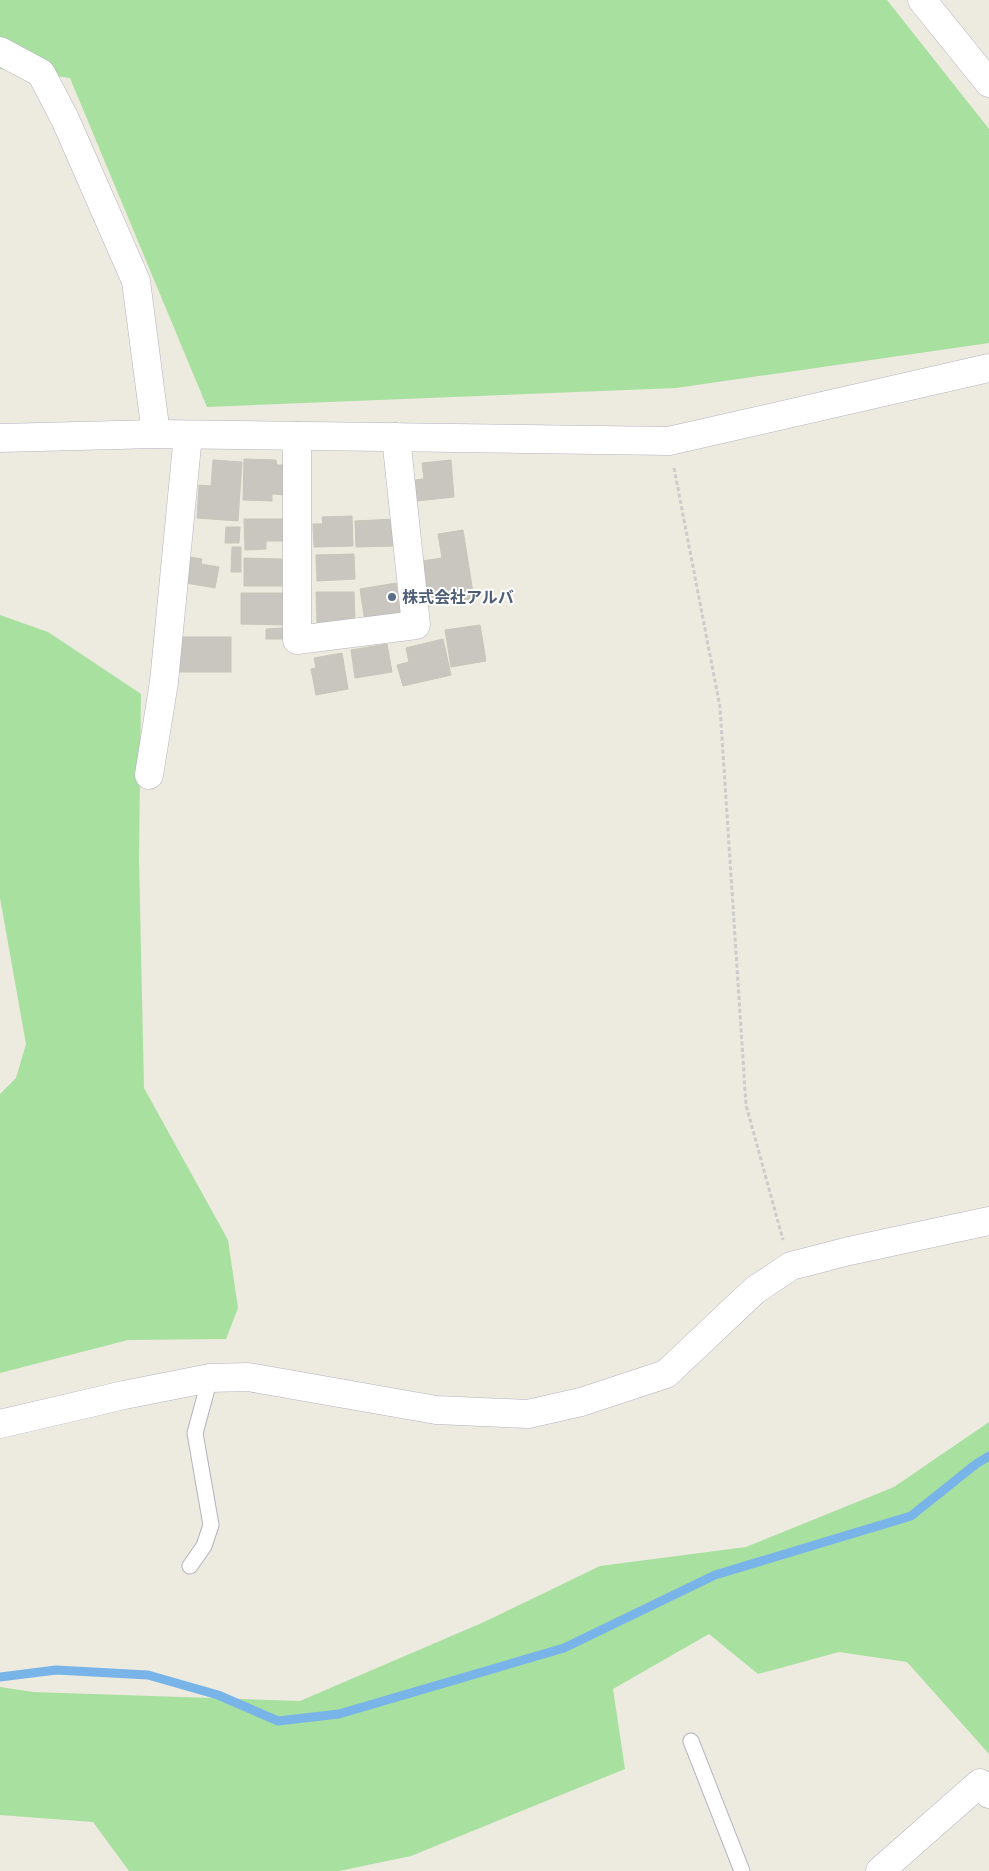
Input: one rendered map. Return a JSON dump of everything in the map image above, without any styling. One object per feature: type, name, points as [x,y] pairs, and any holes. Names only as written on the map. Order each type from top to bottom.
[{"type":"street","points":[[922,0],[989,83]]},
{"type":"street","points":[[0,51],[41,73],[65,119],[136,281],[156,434]]},
{"type":"street","points":[[0,438],[156,434],[669,441],[989,368]]},
{"type":"street","points":[[149,776],[164,682],[188,435]]},
{"type":"street","points":[[298,436],[297,640],[416,625],[396,437]]},
{"type":"street","points":[[0,1424],[124,1395],[210,1378],[248,1377],[436,1410],[528,1414],[581,1402],[666,1374],[754,1290],[791,1266],[849,1251],[989,1221]]},
{"type":"street","points":[[880,1871],[980,1783],[989,1794]]},
{"type":"lane","points":[[190,1566],[204,1546],[211,1525],[195,1433],[210,1378]]},
{"type":"lane","points":[[691,1741],[742,1871]]},
{"type":"path","points":[[669,441],[720,707],[746,1105],[791,1266]]},
{"type":"green space","points":[[0,0],[887,0],[989,129],[989,343],[676,388],[207,407],[70,78],[0,69]]},
{"type":"green space","points":[[0,615],[48,632],[141,694],[139,860],[144,1088],[228,1240],[238,1308],[226,1339],[128,1340],[0,1373],[0,1094],[16,1078],[26,1044],[0,898]]},
{"type":"green space","points":[[989,1422],[989,1754],[907,1662],[839,1652],[758,1674],[709,1634],[613,1689],[625,1769],[411,1856],[339,1871],[129,1871],[93,1822],[0,1815],[0,1687],[33,1692],[300,1701],[484,1622],[600,1566],[746,1547],[894,1487]]},
{"type":"building","points":[[244,459],[276,460],[277,465],[286,465],[286,495],[272,494],[272,501],[243,500]]},
{"type":"building","points":[[213,460],[242,462],[238,521],[197,518],[199,485],[211,486]]},
{"type":"building","points":[[451,460],[454,497],[417,501],[415,480],[424,479],[422,463]]},
{"type":"building","points":[[352,516],[353,546],[314,547],[313,524],[323,524],[322,517]]},
{"type":"building","points":[[244,519],[284,519],[284,541],[266,541],[266,549],[245,550]]},
{"type":"building","points":[[394,519],[395,546],[356,547],[355,521]]},
{"type":"building","points":[[226,527],[240,527],[239,543],[225,543]]},
{"type":"building","points":[[463,530],[474,599],[429,606],[422,561],[442,558],[438,534]]},
{"type":"building","points":[[232,547],[241,547],[241,572],[231,572]]},
{"type":"building","points":[[354,554],[355,579],[317,581],[316,555]]},
{"type":"building","points":[[190,557],[202,559],[201,564],[219,567],[215,588],[186,583]]},
{"type":"building","points":[[244,558],[282,559],[282,586],[244,586]]},
{"type":"building","points":[[396,583],[401,616],[365,622],[360,589]]},
{"type":"building","points":[[316,592],[354,592],[355,622],[317,623]]},
{"type":"building","points":[[241,593],[285,593],[285,625],[241,624]]},
{"type":"building","points":[[480,625],[486,661],[451,667],[445,630]]},
{"type":"building","points":[[283,628],[283,639],[266,639],[266,629]]},
{"type":"building","points":[[178,637],[231,637],[231,672],[178,672]]},
{"type":"building","points":[[443,639],[451,675],[403,686],[397,665],[409,662],[406,648]]},
{"type":"building","points":[[387,644],[392,672],[355,678],[351,650]]},
{"type":"building","points":[[342,653],[348,689],[316,695],[311,669],[316,668],[314,658]]},
{"type":"waterway","points":[[0,1677],[56,1670],[148,1675],[218,1695],[278,1721],[339,1714],[564,1648],[715,1575],[911,1516],[976,1464],[989,1456]]},
{"type":"place","name":"株式会社アルバ","points":[[392,597]]}]
